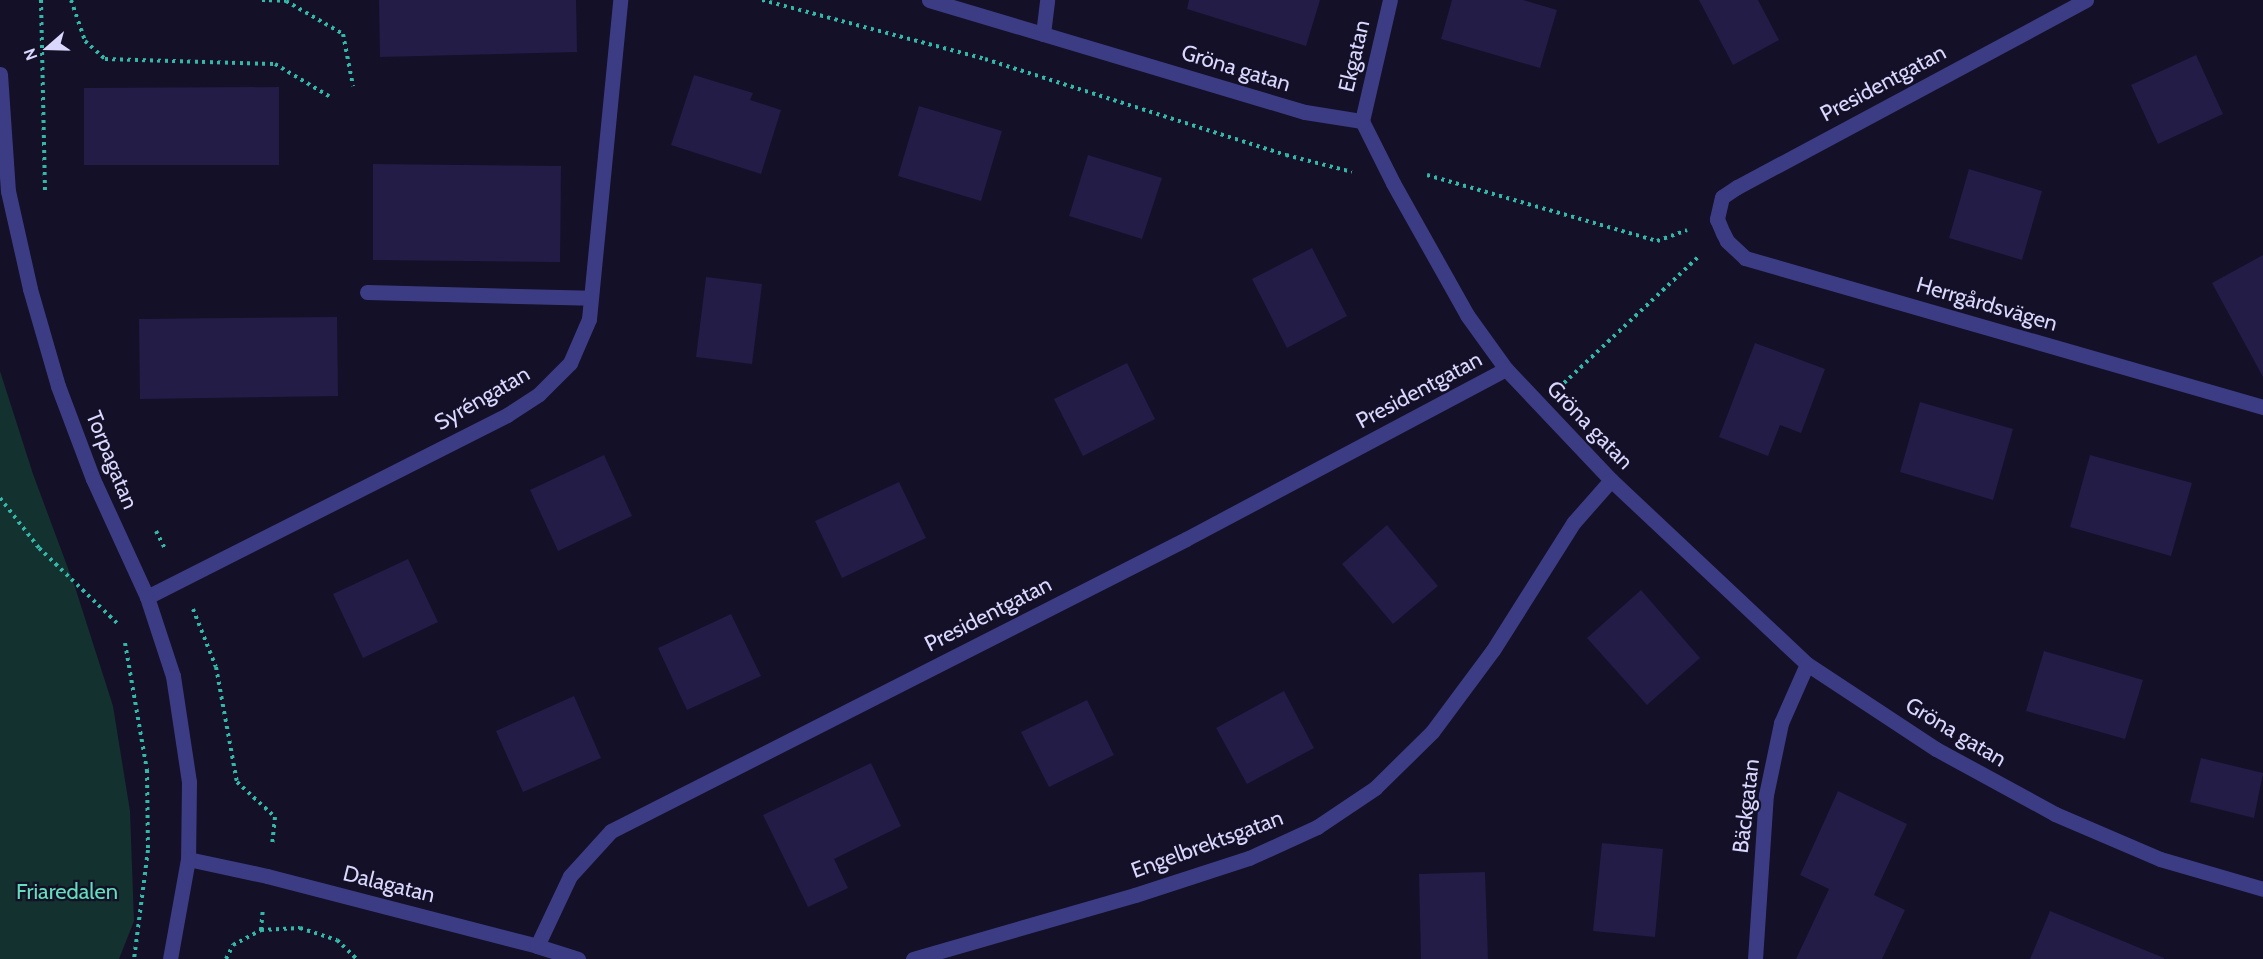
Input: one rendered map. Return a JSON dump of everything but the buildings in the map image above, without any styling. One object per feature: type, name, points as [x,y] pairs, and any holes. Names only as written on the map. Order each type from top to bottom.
[{"type":"street","name":"Syréngatan","points":[[147,597],[507,415],[539,394],[570,363],[589,319],[620,0]]},
{"type":"street","name":"Gröna gatan","points":[[929,0],[1305,112],[1362,121],[1393,183],[1467,315],[1506,369],[1611,480],[1807,664],[1936,749],[2055,814],[2160,859],[2263,889]]},
{"type":"street","points":[[1043,34],[1047,0]]},
{"type":"street","name":"Ekgatan","points":[[1362,121],[1390,0]]},
{"type":"street","name":"Presidentgatan","points":[[1720,226],[1722,197],[2086,0]]},
{"type":"street","name":"Torpagatan","points":[[0,74],[4,192],[30,289],[58,386],[93,479],[147,597],[173,676],[189,782],[188,859],[170,959]]},
{"type":"street","name":"Herrgårdsvägen","points":[[1720,226],[1727,242],[1745,258],[2263,407]]},
{"type":"street","points":[[367,292],[590,298]]},
{"type":"street","name":"Presidentgatan","points":[[537,946],[570,876],[611,831],[1186,539],[1506,369]]},
{"type":"street","name":"Engelbrektsgatan","points":[[913,959],[1135,895],[1249,858],[1317,827],[1375,788],[1432,732],[1493,650],[1574,522],[1611,480]]},
{"type":"street","name":"Bäckgatan","points":[[1755,959],[1766,795],[1781,723],[1807,664]]},
{"type":"street","name":"Dalagatan","points":[[188,859],[267,876],[537,946],[578,959]]},
{"type":"path","points":[[41,0],[45,201]]},
{"type":"path","points":[[71,0],[85,41],[105,59],[275,64],[329,96]]},
{"type":"path","points":[[262,0],[286,0],[343,34],[353,86]]},
{"type":"path","points":[[762,0],[985,59],[1286,155],[1393,183],[1416,171],[1657,241],[1720,226]]},
{"type":"path","points":[[1541,406],[1720,226]]},
{"type":"path","points":[[0,498],[39,548],[122,627],[159,633]]},
{"type":"path","points":[[155,529],[181,580],[216,667],[237,782],[275,818],[261,930]]},
{"type":"path","points":[[122,627],[147,771],[148,850],[134,959]]},
{"type":"path","points":[[226,959],[233,945],[261,930],[300,928],[337,940],[357,959]]},
{"type":"green space","name":"Friaredalen","points":[[0,371],[33,474],[75,587],[113,706],[130,811],[134,921],[119,959],[0,959]]}]
